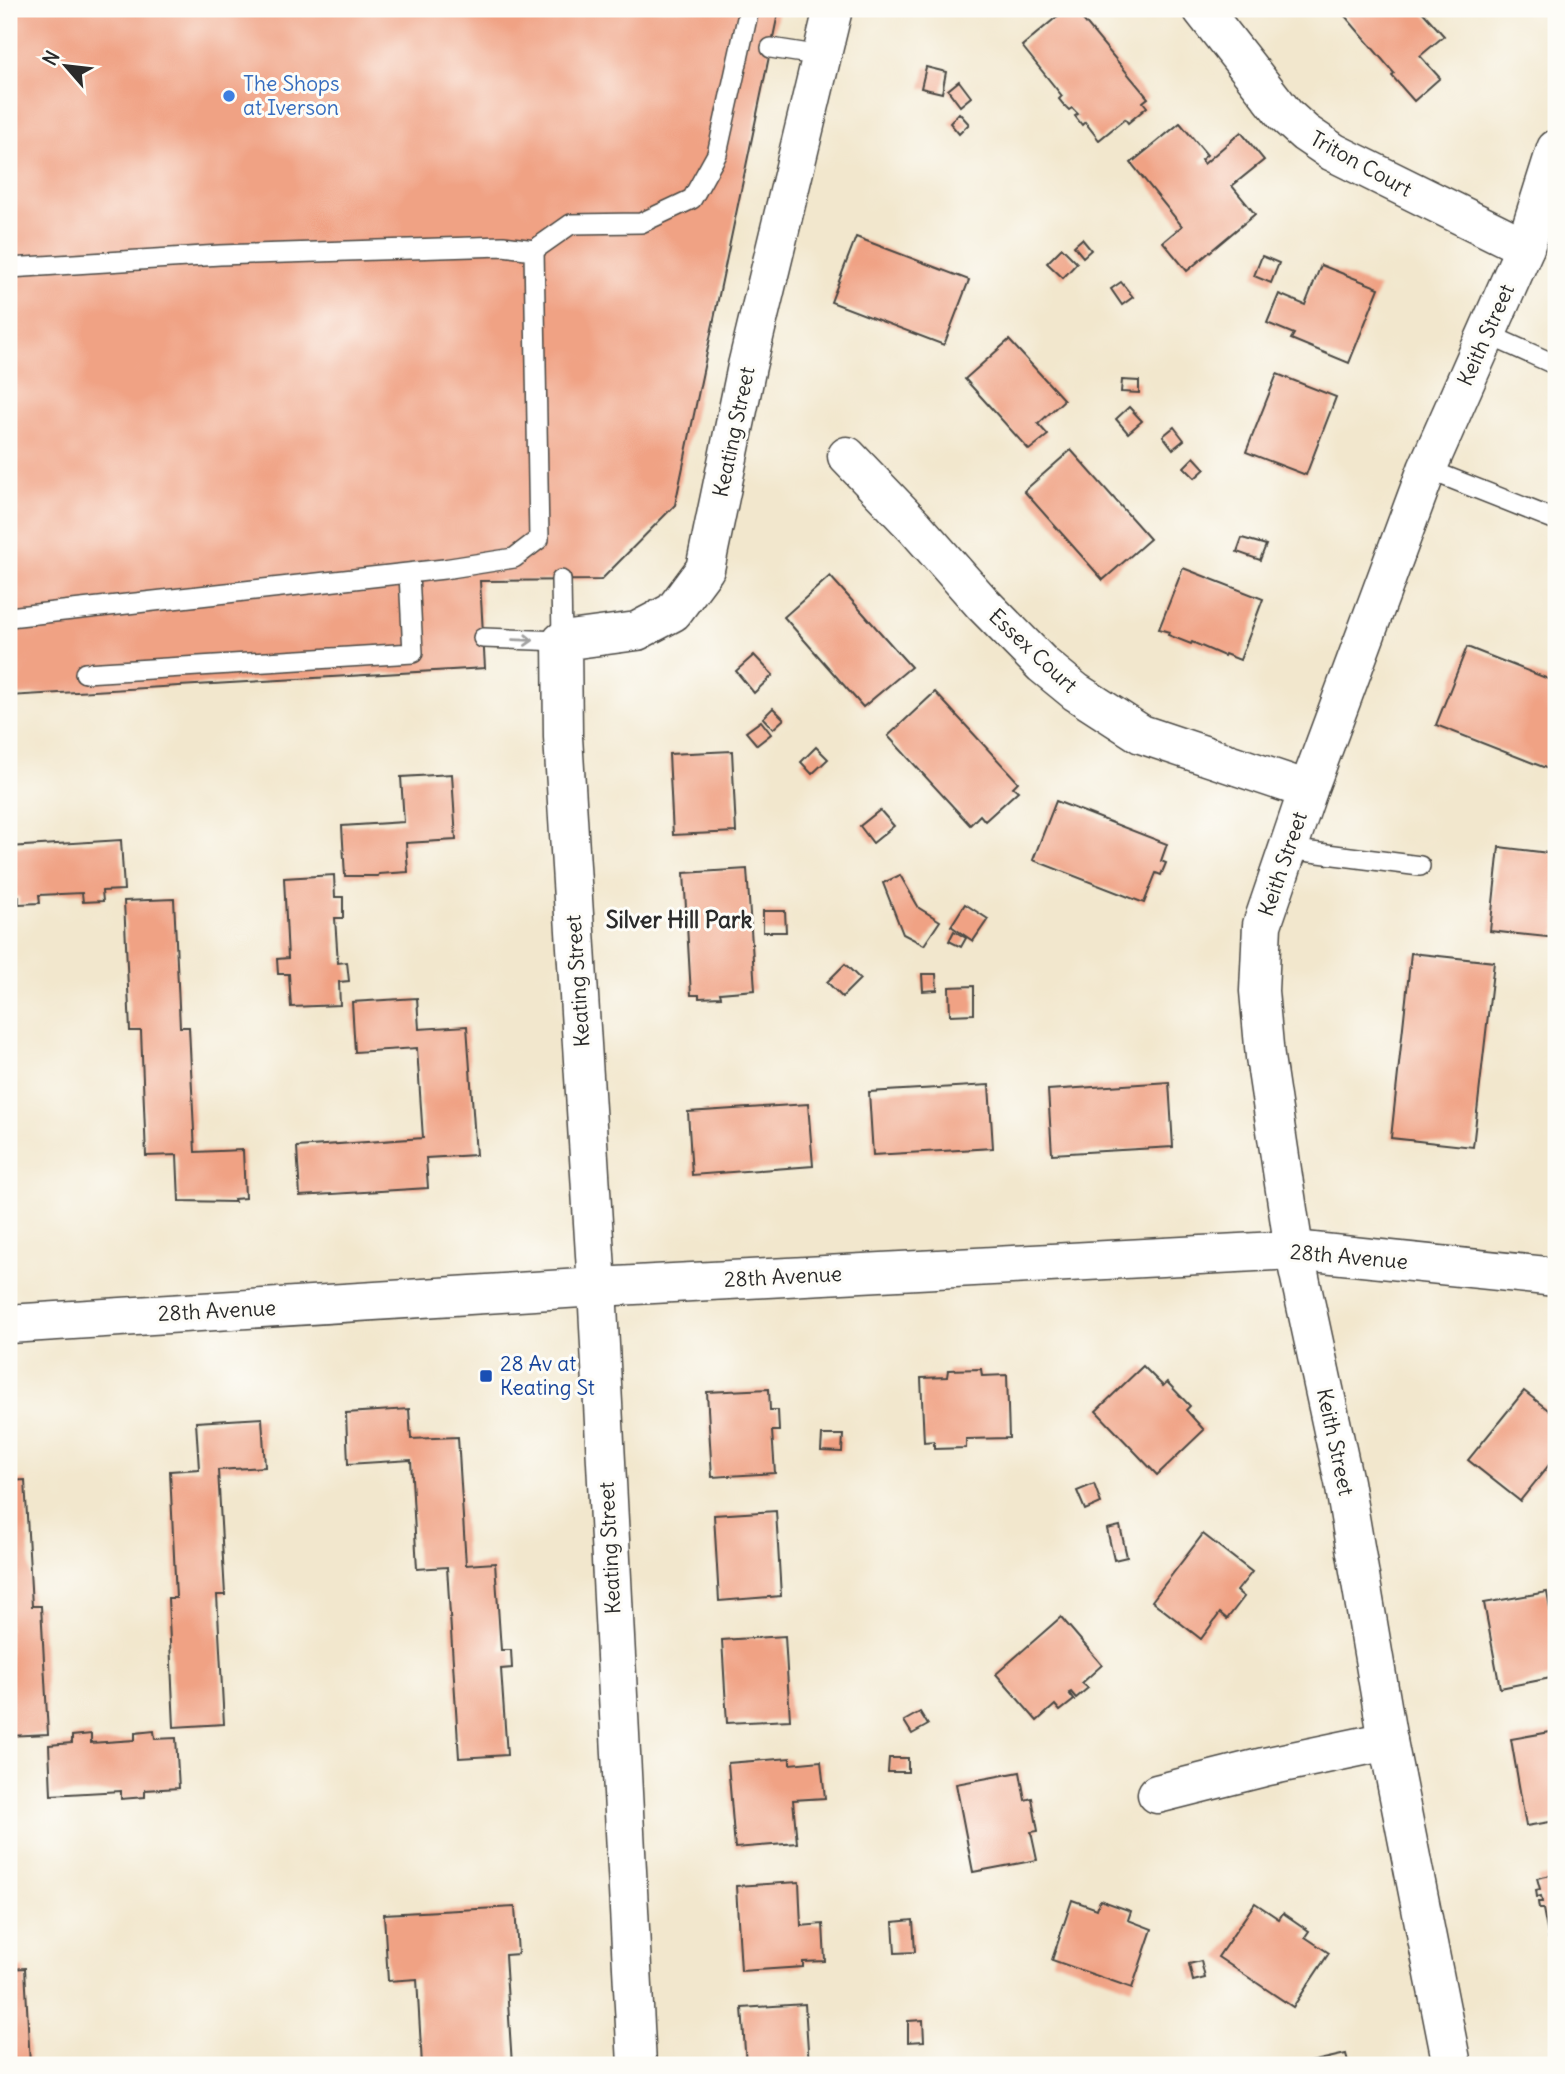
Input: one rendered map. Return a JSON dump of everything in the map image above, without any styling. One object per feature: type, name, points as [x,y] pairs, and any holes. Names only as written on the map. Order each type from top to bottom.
[{"type":"street","name":"Keating Street","points":[[638,2065],[597,1287],[563,737],[562,641],[636,631],[673,612],[705,569],[747,366],[833,9]]},
{"type":"street","name":"Triton Court","points":[[1202,9],[1285,115],[1305,133],[1333,152],[1525,247]]},
{"type":"street","name":"Keith Street","points":[[1452,2065],[1388,1741],[1344,1482],[1294,1250],[1265,1057],[1259,991],[1262,925],[1308,790],[1427,469],[1525,247],[1556,149]]},
{"type":"street","name":"Essex Court","points":[[846,456],[915,527],[982,603],[1043,665],[1076,692],[1141,734],[1308,790]]},
{"type":"street","name":"28th Avenue","points":[[9,1324],[597,1287],[1294,1250],[1556,1277]]},
{"type":"street","points":[[1157,1794],[1388,1741]]},
{"type":"lane","points":[[9,268],[233,255],[503,246],[534,250],[571,224],[641,223],[692,199],[717,154],[749,9]]},
{"type":"lane","points":[[771,48],[821,56]]},
{"type":"lane","points":[[9,617],[409,574],[514,558],[539,539],[534,250]]},
{"type":"lane","points":[[1487,334],[1556,365]]},
{"type":"lane","points":[[1427,469],[1556,520]]},
{"type":"lane","points":[[85,673],[413,653],[409,574]]},
{"type":"lane","points":[[483,638],[562,641],[561,580]]},
{"type":"lane","points":[[1288,849],[1420,866]]},
{"type":"building","points":[[9,9],[779,9],[675,505],[601,580],[480,581],[485,668],[9,696]]},
{"type":"building","points":[[1066,9],[1074,9],[1148,98],[1143,102],[1147,107],[1128,123],[1125,119],[1099,140],[1085,122],[1082,125],[1075,116],[1078,114],[1072,108],[1069,110],[1063,104],[1059,99],[1062,96],[1022,46]]},
{"type":"building","points":[[1339,9],[1420,9],[1444,36],[1420,56],[1440,78],[1414,101],[1392,76],[1394,73]]},
{"type":"building","points":[[926,67],[946,72],[942,93],[921,88]]},
{"type":"building","points":[[959,81],[971,97],[960,106],[948,90]]},
{"type":"building","points":[[959,113],[969,124],[959,134],[950,123]]},
{"type":"building","points":[[1180,123],[1207,155],[1201,160],[1204,164],[1241,132],[1264,160],[1232,186],[1255,214],[1187,271],[1163,242],[1182,226],[1131,163]]},
{"type":"building","points":[[856,237],[969,280],[944,345],[831,302]]},
{"type":"building","points":[[1082,239],[1091,250],[1083,257],[1074,246]]},
{"type":"building","points":[[1062,248],[1077,263],[1063,278],[1047,263]]},
{"type":"building","points":[[1262,256],[1279,263],[1271,283],[1254,276]]},
{"type":"building","points":[[1321,265],[1379,288],[1349,363],[1291,339],[1294,334],[1267,323],[1279,294],[1305,305]]},
{"type":"building","points":[[1121,282],[1133,297],[1122,305],[1111,289]]},
{"type":"building","points":[[1009,340],[1064,400],[1038,424],[1048,435],[1029,450],[965,379]]},
{"type":"building","points":[[1277,374],[1336,397],[1306,475],[1246,452]]},
{"type":"building","points":[[1122,380],[1139,381],[1139,393],[1121,392]]},
{"type":"building","points":[[1129,407],[1142,421],[1128,433],[1116,419]]},
{"type":"building","points":[[1174,427],[1184,440],[1173,449],[1163,436]]},
{"type":"building","points":[[1071,450],[1150,539],[1103,580],[1024,491]]},
{"type":"building","points":[[1194,457],[1205,469],[1195,478],[1184,467]]},
{"type":"building","points":[[1242,538],[1266,545],[1260,560],[1237,552]]},
{"type":"building","points":[[1183,568],[1263,599],[1240,660],[1192,642],[1191,644],[1159,629]]},
{"type":"building","points":[[830,576],[911,667],[863,707],[784,617]]},
{"type":"building","points":[[1467,647],[1556,682],[1556,772],[1436,725]]},
{"type":"building","points":[[754,655],[773,675],[754,693],[736,671]]},
{"type":"building","points":[[935,692],[1018,782],[1013,787],[1018,791],[985,821],[980,815],[970,825],[888,736]]},
{"type":"building","points":[[773,708],[784,719],[773,729],[763,718]]},
{"type":"building","points":[[761,721],[771,734],[757,745],[746,732]]},
{"type":"building","points":[[816,747],[828,759],[812,774],[801,762]]},
{"type":"building","points":[[732,751],[736,832],[673,835],[669,754]]},
{"type":"building","points":[[452,774],[456,840],[406,843],[408,872],[345,876],[342,826],[404,822],[401,777]]},
{"type":"building","points":[[1056,801],[1167,844],[1161,861],[1166,863],[1161,875],[1156,873],[1144,903],[1033,860]]},
{"type":"building","points":[[880,810],[894,826],[873,843],[860,826]]},
{"type":"building","points":[[121,840],[124,890],[102,891],[103,901],[83,902],[82,893],[39,895],[40,903],[19,904],[19,897],[9,898],[9,847]]},
{"type":"building","points":[[1499,847],[1556,854],[1556,938],[1490,931]]},
{"type":"building","points":[[747,869],[755,990],[720,993],[721,997],[699,998],[699,995],[691,995],[684,873]]},
{"type":"building","points":[[334,875],[335,897],[343,897],[343,918],[335,918],[338,963],[347,962],[349,981],[339,982],[340,1005],[291,1007],[289,974],[278,974],[277,959],[288,958],[284,878]]},
{"type":"building","points":[[900,875],[919,908],[940,921],[924,945],[903,934],[883,883]]},
{"type":"building","points":[[174,899],[180,1027],[189,1027],[195,1152],[243,1150],[245,1198],[234,1199],[235,1202],[179,1201],[177,1155],[146,1156],[141,1031],[130,1031],[124,901]]},
{"type":"building","points":[[965,904],[988,919],[973,941],[951,926]]},
{"type":"building","points":[[763,911],[785,911],[786,932],[763,932]]},
{"type":"building","points":[[954,931],[966,938],[961,947],[949,941]]},
{"type":"building","points":[[1411,953],[1494,962],[1473,1147],[1391,1138]]},
{"type":"building","points":[[845,964],[860,979],[842,997],[827,982]]},
{"type":"building","points":[[922,974],[936,974],[937,990],[923,991]]},
{"type":"building","points":[[974,986],[974,1014],[950,1015],[949,987]]},
{"type":"building","points":[[417,998],[419,1029],[467,1026],[476,1155],[426,1158],[428,1188],[300,1196],[297,1147],[423,1138],[417,1048],[355,1052],[352,1002]]},
{"type":"building","points":[[1169,1082],[1173,1147],[1052,1154],[1048,1090]]},
{"type":"building","points":[[989,1085],[993,1148],[873,1155],[869,1092]]},
{"type":"building","points":[[808,1104],[813,1166],[692,1175],[688,1112]]},
{"type":"building","points":[[1143,1366],[1163,1386],[1167,1382],[1190,1406],[1186,1410],[1204,1430],[1157,1475],[1096,1411]]},
{"type":"building","points":[[981,1369],[982,1376],[1007,1375],[1009,1438],[966,1439],[966,1448],[934,1449],[934,1441],[924,1442],[921,1378],[947,1377],[948,1370]]},
{"type":"building","points":[[769,1389],[770,1410],[778,1410],[779,1431],[772,1431],[775,1473],[712,1477],[707,1392]]},
{"type":"building","points":[[1524,1391],[1556,1416],[1556,1456],[1520,1501],[1468,1460]]},
{"type":"building","points":[[409,1409],[411,1439],[458,1437],[466,1565],[495,1563],[501,1650],[511,1650],[512,1668],[501,1669],[507,1755],[459,1758],[447,1567],[417,1569],[411,1460],[348,1464],[346,1413]]},
{"type":"building","points":[[262,1418],[265,1467],[218,1470],[225,1595],[217,1595],[224,1724],[174,1727],[168,1598],[176,1598],[170,1471],[199,1469],[196,1422]]},
{"type":"building","points":[[822,1435],[843,1435],[842,1452],[821,1451]]},
{"type":"building","points":[[25,1480],[32,1606],[41,1606],[48,1734],[9,1736],[9,1481]]},
{"type":"building","points":[[1094,1484],[1101,1503],[1085,1510],[1077,1491]]},
{"type":"building","points":[[776,1511],[781,1596],[719,1601],[714,1515]]},
{"type":"building","points":[[1120,1526],[1127,1557],[1114,1560],[1107,1529]]},
{"type":"building","points":[[1203,1534],[1252,1572],[1237,1591],[1244,1597],[1227,1619],[1220,1613],[1201,1639],[1152,1601]]},
{"type":"building","points":[[1547,1592],[1556,1642],[1556,1677],[1500,1688],[1484,1603]]},
{"type":"building","points":[[1061,1617],[1102,1665],[1082,1683],[1088,1688],[1076,1698],[1069,1693],[1074,1700],[1060,1711],[1055,1705],[1037,1721],[996,1674]]},
{"type":"building","points":[[785,1636],[790,1720],[727,1723],[722,1640]]},
{"type":"building","points":[[920,1712],[928,1725],[912,1734],[904,1721]]},
{"type":"building","points":[[154,1731],[155,1739],[176,1738],[179,1788],[145,1790],[145,1797],[121,1799],[121,1791],[51,1795],[49,1745],[72,1743],[72,1736],[91,1734],[91,1743],[135,1740],[135,1733]]},
{"type":"building","points":[[1556,1731],[1556,1821],[1526,1826],[1511,1739]]},
{"type":"building","points":[[790,1758],[790,1764],[821,1761],[825,1798],[793,1800],[797,1843],[735,1848],[728,1763]]},
{"type":"building","points":[[889,1758],[908,1758],[908,1772],[888,1772]]},
{"type":"building","points":[[1020,1772],[1025,1800],[1032,1798],[1038,1831],[1031,1832],[1037,1860],[973,1872],[956,1784]]},
{"type":"building","points":[[1556,1874],[1556,1960],[1553,1961],[1543,1909],[1539,1909],[1541,1896],[1537,1897],[1536,1890],[1540,1889],[1537,1878]]},
{"type":"building","points":[[799,1882],[801,1926],[823,1924],[825,1961],[803,1962],[803,1967],[741,1971],[736,1886]]},
{"type":"building","points":[[1072,1900],[1097,1909],[1100,1900],[1131,1911],[1128,1920],[1152,1929],[1132,1988],[1052,1960]]},
{"type":"building","points":[[1255,1903],[1279,1919],[1283,1913],[1309,1931],[1305,1937],[1329,1953],[1293,2007],[1218,1957]]},
{"type":"building","points":[[515,1907],[518,1954],[505,1955],[512,2065],[422,2065],[417,1979],[388,1981],[384,1914]]},
{"type":"building","points":[[913,1920],[915,1952],[895,1953],[893,1922]]},
{"type":"building","points":[[1201,1961],[1205,1978],[1193,1981],[1189,1964]]},
{"type":"building","points":[[25,1968],[30,2065],[9,2065],[9,1969]]},
{"type":"building","points":[[805,2004],[809,2065],[746,2065],[742,2008]]},
{"type":"building","points":[[923,2020],[924,2041],[908,2042],[908,2021]]},
{"type":"building","points":[[1346,2054],[1349,2065],[1301,2065],[1301,2064]]},
{"type":"place","name":"The Shops at Iverson","points":[[229,96]]},
{"type":"place","name":"28 Av at Keating St","points":[[486,1376]]},
{"type":"district","name":"Silver Hill Park","points":[[679,920]]}]
